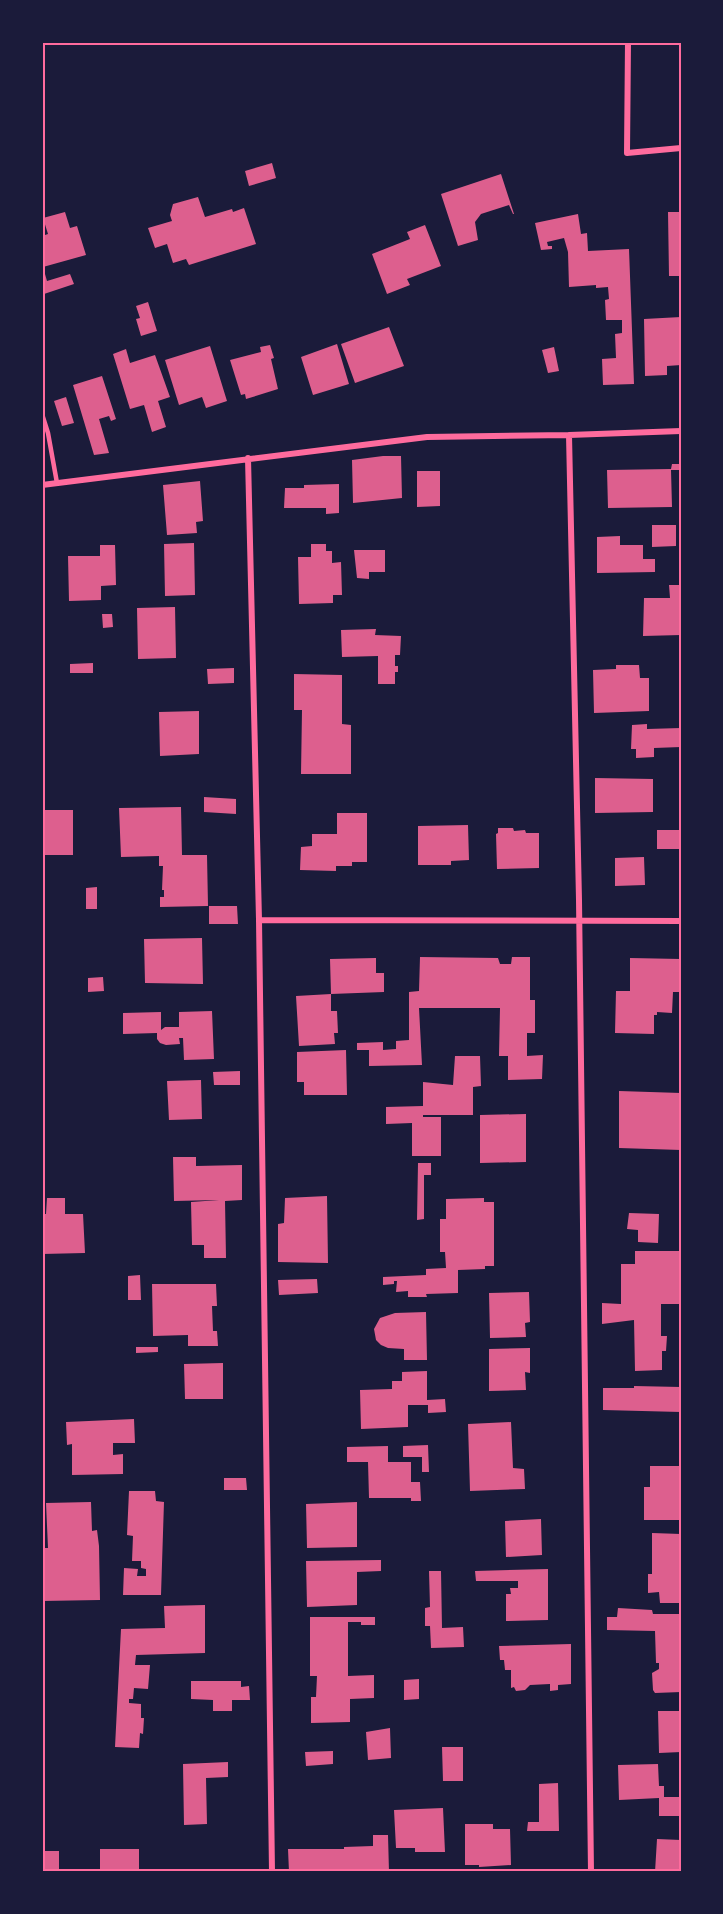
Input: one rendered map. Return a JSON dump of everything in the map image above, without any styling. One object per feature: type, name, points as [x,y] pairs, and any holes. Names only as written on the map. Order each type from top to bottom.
[{"type":"street","points":[[628,42],[627,153],[681,148]]},
{"type":"street","points":[[42,485],[427,437],[681,431]]},
{"type":"street","points":[[569,435],[591,1872]]},
{"type":"street","points":[[248,458],[259,920],[272,1872]]},
{"type":"street","points":[[259,920],[681,921]]},
{"type":"lane","points":[[42,414],[48,433],[57,483]]},
{"type":"building","points":[[272,163],[276,178],[249,186],[245,171]]},
{"type":"building","points":[[501,174],[514,214],[509,205],[481,214],[475,222],[478,240],[458,246],[441,194]]},
{"type":"building","points":[[198,197],[205,217],[244,208],[256,244],[189,265],[186,259],[173,263],[167,244],[155,248],[148,228],[172,221],[170,215],[173,204]]},
{"type":"building","points":[[65,212],[70,228],[77,226],[86,255],[43,267],[47,281],[70,274],[74,284],[44,294],[42,289],[42,236],[48,234],[43,218]]},
{"type":"building","points":[[668,212],[681,212],[681,276],[669,276]]},
{"type":"building","points":[[578,214],[581,234],[587,233],[588,251],[629,249],[634,384],[603,385],[602,359],[616,358],[615,334],[622,333],[622,320],[606,320],[605,300],[609,299],[608,287],[596,288],[596,285],[569,287],[568,252],[564,238],[547,242],[552,249],[541,250],[535,223]]},
{"type":"building","points":[[425,225],[441,266],[407,279],[410,285],[387,294],[372,254],[410,239],[407,232]]},
{"type":"building","points":[[148,302],[157,331],[141,336],[136,319],[140,318],[136,306]]},
{"type":"building","points":[[681,317],[681,365],[667,366],[667,375],[645,376],[644,319]]},
{"type":"building","points":[[389,327],[404,366],[355,383],[341,344]]},
{"type":"building","points":[[337,344],[349,384],[313,395],[301,357]]},
{"type":"building","points":[[270,345],[278,389],[246,399],[245,394],[241,395],[230,360],[261,352],[260,347]]},
{"type":"building","points":[[210,346],[227,401],[206,408],[202,397],[179,405],[165,360]]},
{"type":"building","points":[[554,347],[559,371],[548,373],[542,350]]},
{"type":"building","points":[[126,349],[130,363],[155,355],[170,397],[158,401],[166,427],[152,432],[144,405],[130,409],[113,354]]},
{"type":"building","points":[[102,376],[116,419],[111,421],[109,416],[99,419],[109,453],[94,455],[73,385]]},
{"type":"building","points":[[66,397],[74,423],[62,426],[54,401]]},
{"type":"building","points":[[401,456],[402,498],[353,503],[352,460]]},
{"type":"building","points":[[672,464],[681,464],[681,470],[671,470],[672,507],[608,508],[607,470],[671,469]]},
{"type":"building","points":[[417,471],[440,471],[440,506],[417,507]]},
{"type":"building","points":[[200,481],[203,521],[196,522],[197,533],[167,535],[163,485]]},
{"type":"building","points":[[339,484],[339,513],[326,514],[326,508],[284,508],[285,488]]},
{"type":"building","points":[[652,525],[676,525],[676,546],[652,547]]},
{"type":"building","points":[[620,536],[620,545],[643,545],[643,559],[655,559],[655,572],[597,573],[597,537]]},
{"type":"building","points":[[194,543],[195,595],[165,596],[164,544]]},
{"type":"building","points":[[311,544],[326,544],[326,551],[332,551],[332,563],[341,562],[342,595],[333,595],[333,603],[299,604],[298,557],[311,557]]},
{"type":"building","points":[[100,545],[115,545],[116,585],[101,586],[101,600],[69,601],[68,556],[100,556]]},
{"type":"building","points":[[354,550],[385,550],[385,572],[369,572],[369,579],[357,578]]},
{"type":"building","points":[[669,585],[681,585],[681,635],[643,636],[644,598],[670,598]]},
{"type":"building","points":[[175,607],[176,658],[138,659],[137,608]]},
{"type":"building","points":[[102,614],[112,614],[113,627],[103,628]]},
{"type":"building","points":[[376,629],[375,635],[401,636],[400,655],[395,655],[395,666],[398,666],[398,672],[395,672],[395,684],[378,684],[378,656],[342,657],[341,630]]},
{"type":"building","points":[[93,663],[93,673],[70,673],[70,664]]},
{"type":"building","points":[[616,665],[639,665],[640,678],[649,678],[649,711],[594,713],[593,670],[616,669]]},
{"type":"building","points":[[234,668],[234,683],[208,684],[207,669]]},
{"type":"building","points":[[294,674],[342,675],[342,724],[351,725],[351,774],[301,774],[302,710],[294,710]]},
{"type":"building","points":[[199,711],[199,754],[160,756],[159,712]]},
{"type":"building","points":[[647,724],[647,729],[681,728],[681,747],[654,748],[654,757],[636,758],[636,749],[631,749],[632,725]]},
{"type":"building","points":[[595,778],[653,779],[653,812],[595,813]]},
{"type":"building","points":[[204,797],[236,799],[236,814],[204,812]]},
{"type":"building","points":[[181,807],[182,855],[207,855],[208,906],[160,907],[160,897],[164,897],[164,890],[162,890],[163,866],[159,866],[159,856],[121,857],[119,808]]},
{"type":"building","points":[[42,810],[73,810],[73,855],[42,855]]},
{"type":"building","points":[[337,813],[367,813],[367,862],[352,862],[352,866],[336,866],[336,871],[300,870],[301,847],[312,846],[312,834],[337,834]]},
{"type":"building","points":[[468,825],[469,860],[451,861],[451,865],[418,865],[418,826]]},
{"type":"building","points":[[498,828],[513,828],[514,831],[525,830],[526,833],[539,833],[539,868],[497,869],[496,834]]},
{"type":"building","points":[[657,830],[681,830],[681,849],[657,849]]},
{"type":"building","points":[[644,857],[645,885],[615,886],[615,858]]},
{"type":"building","points":[[97,887],[97,909],[86,909],[86,888]]},
{"type":"building","points":[[209,906],[237,906],[238,924],[209,924]]},
{"type":"building","points":[[202,938],[203,984],[145,983],[144,939]]},
{"type":"building","points":[[420,957],[498,958],[500,964],[511,964],[512,957],[530,957],[530,1000],[535,1000],[535,1033],[527,1033],[527,1056],[543,1055],[542,1079],[508,1080],[508,1056],[499,1056],[500,1008],[419,1008],[422,1065],[369,1066],[369,1050],[357,1050],[357,1043],[383,1042],[383,1050],[396,1049],[396,1041],[409,1040],[409,992],[419,991]]},
{"type":"building","points":[[376,958],[376,973],[384,973],[384,992],[331,994],[330,959]]},
{"type":"building","points":[[630,958],[681,959],[681,992],[673,992],[672,1013],[657,1012],[657,1015],[654,1015],[654,1034],[615,1033],[616,991],[630,991]]},
{"type":"building","points":[[103,977],[104,991],[88,992],[88,978]]},
{"type":"building","points":[[331,994],[331,1011],[337,1011],[338,1033],[334,1033],[335,1044],[299,1046],[296,996]]},
{"type":"building","points":[[212,1011],[214,1059],[184,1060],[183,1038],[179,1038],[180,1044],[166,1045],[157,1039],[157,1033],[123,1034],[123,1013],[161,1012],[161,1030],[165,1027],[179,1027],[179,1012]]},
{"type":"building","points":[[346,1050],[347,1095],[304,1095],[304,1082],[297,1082],[297,1052]]},
{"type":"building","points":[[455,1056],[480,1056],[481,1086],[473,1087],[473,1115],[423,1115],[423,1117],[441,1117],[441,1156],[412,1156],[412,1123],[386,1124],[386,1107],[423,1106],[423,1082],[453,1085]]},
{"type":"building","points":[[240,1071],[240,1085],[214,1085],[213,1072]]},
{"type":"building","points":[[201,1080],[202,1119],[169,1120],[167,1081]]},
{"type":"building","points":[[619,1091],[681,1093],[681,1150],[619,1148]]},
{"type":"building","points":[[526,1114],[526,1162],[480,1163],[480,1115]]},
{"type":"building","points":[[173,1157],[196,1157],[196,1166],[242,1165],[242,1200],[225,1201],[226,1258],[204,1258],[204,1245],[192,1245],[191,1202],[219,1200],[174,1201]]},
{"type":"building","points":[[418,1163],[431,1163],[431,1175],[424,1175],[424,1219],[417,1220]]},
{"type":"building","points":[[327,1196],[328,1263],[278,1262],[278,1224],[284,1223],[285,1198]]},
{"type":"building","points":[[47,1198],[65,1198],[65,1214],[83,1214],[85,1253],[42,1254],[42,1214],[46,1214]]},
{"type":"building","points":[[484,1198],[484,1202],[494,1202],[494,1266],[485,1266],[485,1269],[458,1270],[458,1293],[408,1297],[408,1291],[396,1292],[397,1281],[394,1281],[394,1284],[383,1285],[383,1277],[426,1275],[426,1269],[446,1268],[445,1252],[440,1252],[440,1219],[446,1219],[446,1199]]},
{"type":"building","points":[[629,1213],[659,1214],[658,1243],[638,1242],[638,1230],[627,1229]]},
{"type":"building","points":[[635,1251],[680,1251],[679,1304],[661,1304],[661,1336],[667,1336],[666,1351],[662,1351],[662,1370],[635,1371],[634,1320],[602,1324],[602,1303],[621,1304],[621,1264],[635,1264]]},
{"type":"building","points":[[140,1275],[141,1300],[128,1300],[128,1276]]},
{"type":"building","points":[[317,1279],[318,1293],[279,1295],[278,1280]]},
{"type":"building","points":[[152,1284],[216,1284],[217,1306],[212,1306],[213,1331],[217,1331],[218,1346],[188,1346],[188,1335],[153,1336]]},
{"type":"building","points":[[529,1292],[530,1322],[525,1323],[526,1337],[490,1338],[489,1293]]},
{"type":"building","points":[[426,1312],[427,1360],[404,1360],[404,1349],[388,1348],[376,1340],[374,1329],[380,1318],[395,1313]]},
{"type":"building","points":[[136,1347],[158,1347],[158,1352],[136,1353]]},
{"type":"building","points":[[530,1348],[530,1373],[525,1372],[526,1390],[489,1391],[489,1349]]},
{"type":"building","points":[[223,1363],[223,1399],[185,1399],[184,1364]]},
{"type":"building","points":[[427,1371],[427,1400],[445,1399],[446,1412],[428,1413],[428,1405],[408,1405],[408,1427],[361,1429],[360,1390],[392,1389],[392,1381],[402,1381],[402,1372]]},
{"type":"building","points":[[634,1386],[681,1387],[681,1412],[603,1410],[603,1388],[634,1388]]},
{"type":"building","points":[[134,1419],[135,1443],[113,1443],[113,1455],[123,1454],[123,1474],[72,1475],[72,1444],[67,1445],[66,1422]]},
{"type":"building","points":[[511,1422],[513,1468],[524,1469],[525,1489],[470,1491],[468,1424]]},
{"type":"building","points":[[428,1445],[429,1472],[422,1472],[422,1457],[403,1457],[403,1446]]},
{"type":"building","points":[[388,1446],[388,1462],[411,1462],[411,1482],[420,1482],[421,1501],[411,1501],[411,1498],[369,1498],[368,1462],[347,1462],[347,1447]]},
{"type":"building","points":[[650,1466],[681,1466],[681,1520],[644,1520],[644,1487],[650,1487]]},
{"type":"building","points":[[224,1478],[246,1478],[247,1490],[224,1490]]},
{"type":"building","points":[[129,1491],[155,1491],[156,1501],[164,1502],[161,1595],[123,1595],[124,1568],[138,1569],[137,1576],[146,1576],[146,1569],[141,1568],[141,1561],[132,1561],[133,1536],[127,1535]]},
{"type":"building","points":[[91,1502],[92,1531],[97,1530],[99,1546],[100,1600],[42,1601],[42,1548],[48,1548],[46,1503]]},
{"type":"building","points":[[357,1502],[357,1547],[307,1548],[306,1504]]},
{"type":"building","points":[[541,1519],[542,1555],[506,1557],[505,1521]]},
{"type":"building","points":[[652,1533],[681,1534],[681,1603],[660,1603],[659,1592],[648,1593],[648,1574],[652,1574]]},
{"type":"building","points":[[381,1560],[381,1571],[357,1572],[357,1605],[307,1607],[306,1561]]},
{"type":"building","points":[[548,1569],[548,1620],[506,1621],[506,1594],[511,1594],[510,1588],[518,1588],[518,1581],[476,1581],[475,1571]]},
{"type":"building","points":[[429,1571],[441,1571],[442,1628],[463,1627],[464,1647],[431,1648],[430,1626],[425,1626],[425,1608],[430,1607]]},
{"type":"building","points":[[205,1605],[205,1653],[136,1655],[135,1665],[150,1665],[148,1689],[134,1688],[133,1699],[129,1699],[129,1703],[141,1704],[141,1718],[144,1718],[143,1734],[140,1733],[139,1748],[115,1747],[121,1629],[165,1628],[164,1606]]},
{"type":"building","points":[[618,1608],[652,1610],[653,1614],[681,1614],[681,1692],[655,1693],[653,1690],[652,1673],[659,1669],[659,1663],[656,1663],[655,1631],[607,1630],[607,1617],[617,1617]]},
{"type":"building","points":[[310,1617],[375,1617],[375,1625],[348,1622],[348,1676],[374,1675],[374,1698],[350,1699],[350,1722],[311,1723],[311,1697],[316,1697],[317,1676],[310,1676]]},
{"type":"building","points":[[571,1644],[571,1684],[558,1685],[558,1690],[550,1691],[550,1684],[530,1685],[525,1690],[516,1691],[514,1687],[511,1688],[511,1670],[505,1670],[504,1660],[500,1660],[499,1646]]},
{"type":"building","points":[[419,1679],[419,1699],[404,1700],[404,1680]]},
{"type":"building","points":[[191,1681],[241,1681],[241,1687],[249,1686],[250,1700],[232,1700],[232,1711],[213,1711],[213,1700],[191,1699]]},
{"type":"building","points":[[658,1711],[681,1711],[681,1752],[659,1753]]},
{"type":"building","points":[[390,1728],[391,1758],[368,1760],[366,1732]]},
{"type":"building","points":[[442,1747],[463,1747],[463,1781],[443,1781]]},
{"type":"building","points":[[333,1751],[333,1764],[306,1766],[305,1752]]},
{"type":"building","points":[[228,1762],[228,1777],[206,1778],[207,1824],[184,1825],[183,1764]]},
{"type":"building","points":[[658,1764],[659,1786],[664,1786],[664,1797],[681,1797],[681,1816],[659,1816],[659,1798],[619,1800],[618,1765]]},
{"type":"building","points":[[558,1783],[559,1831],[527,1831],[528,1822],[539,1822],[539,1784]]},
{"type":"building","points":[[443,1808],[445,1852],[415,1852],[415,1848],[396,1848],[394,1810]]},
{"type":"building","points":[[465,1824],[493,1824],[493,1829],[510,1829],[511,1865],[479,1867],[479,1865],[465,1865]]},
{"type":"building","points":[[373,1835],[388,1835],[389,1872],[289,1872],[288,1849],[344,1849],[344,1847],[373,1846]]},
{"type":"building","points":[[657,1839],[681,1840],[681,1872],[655,1872]]},
{"type":"building","points":[[42,1842],[44,1842],[45,1851],[59,1851],[59,1872],[42,1872]]},
{"type":"building","points":[[100,1849],[139,1849],[139,1872],[100,1872]]}]
